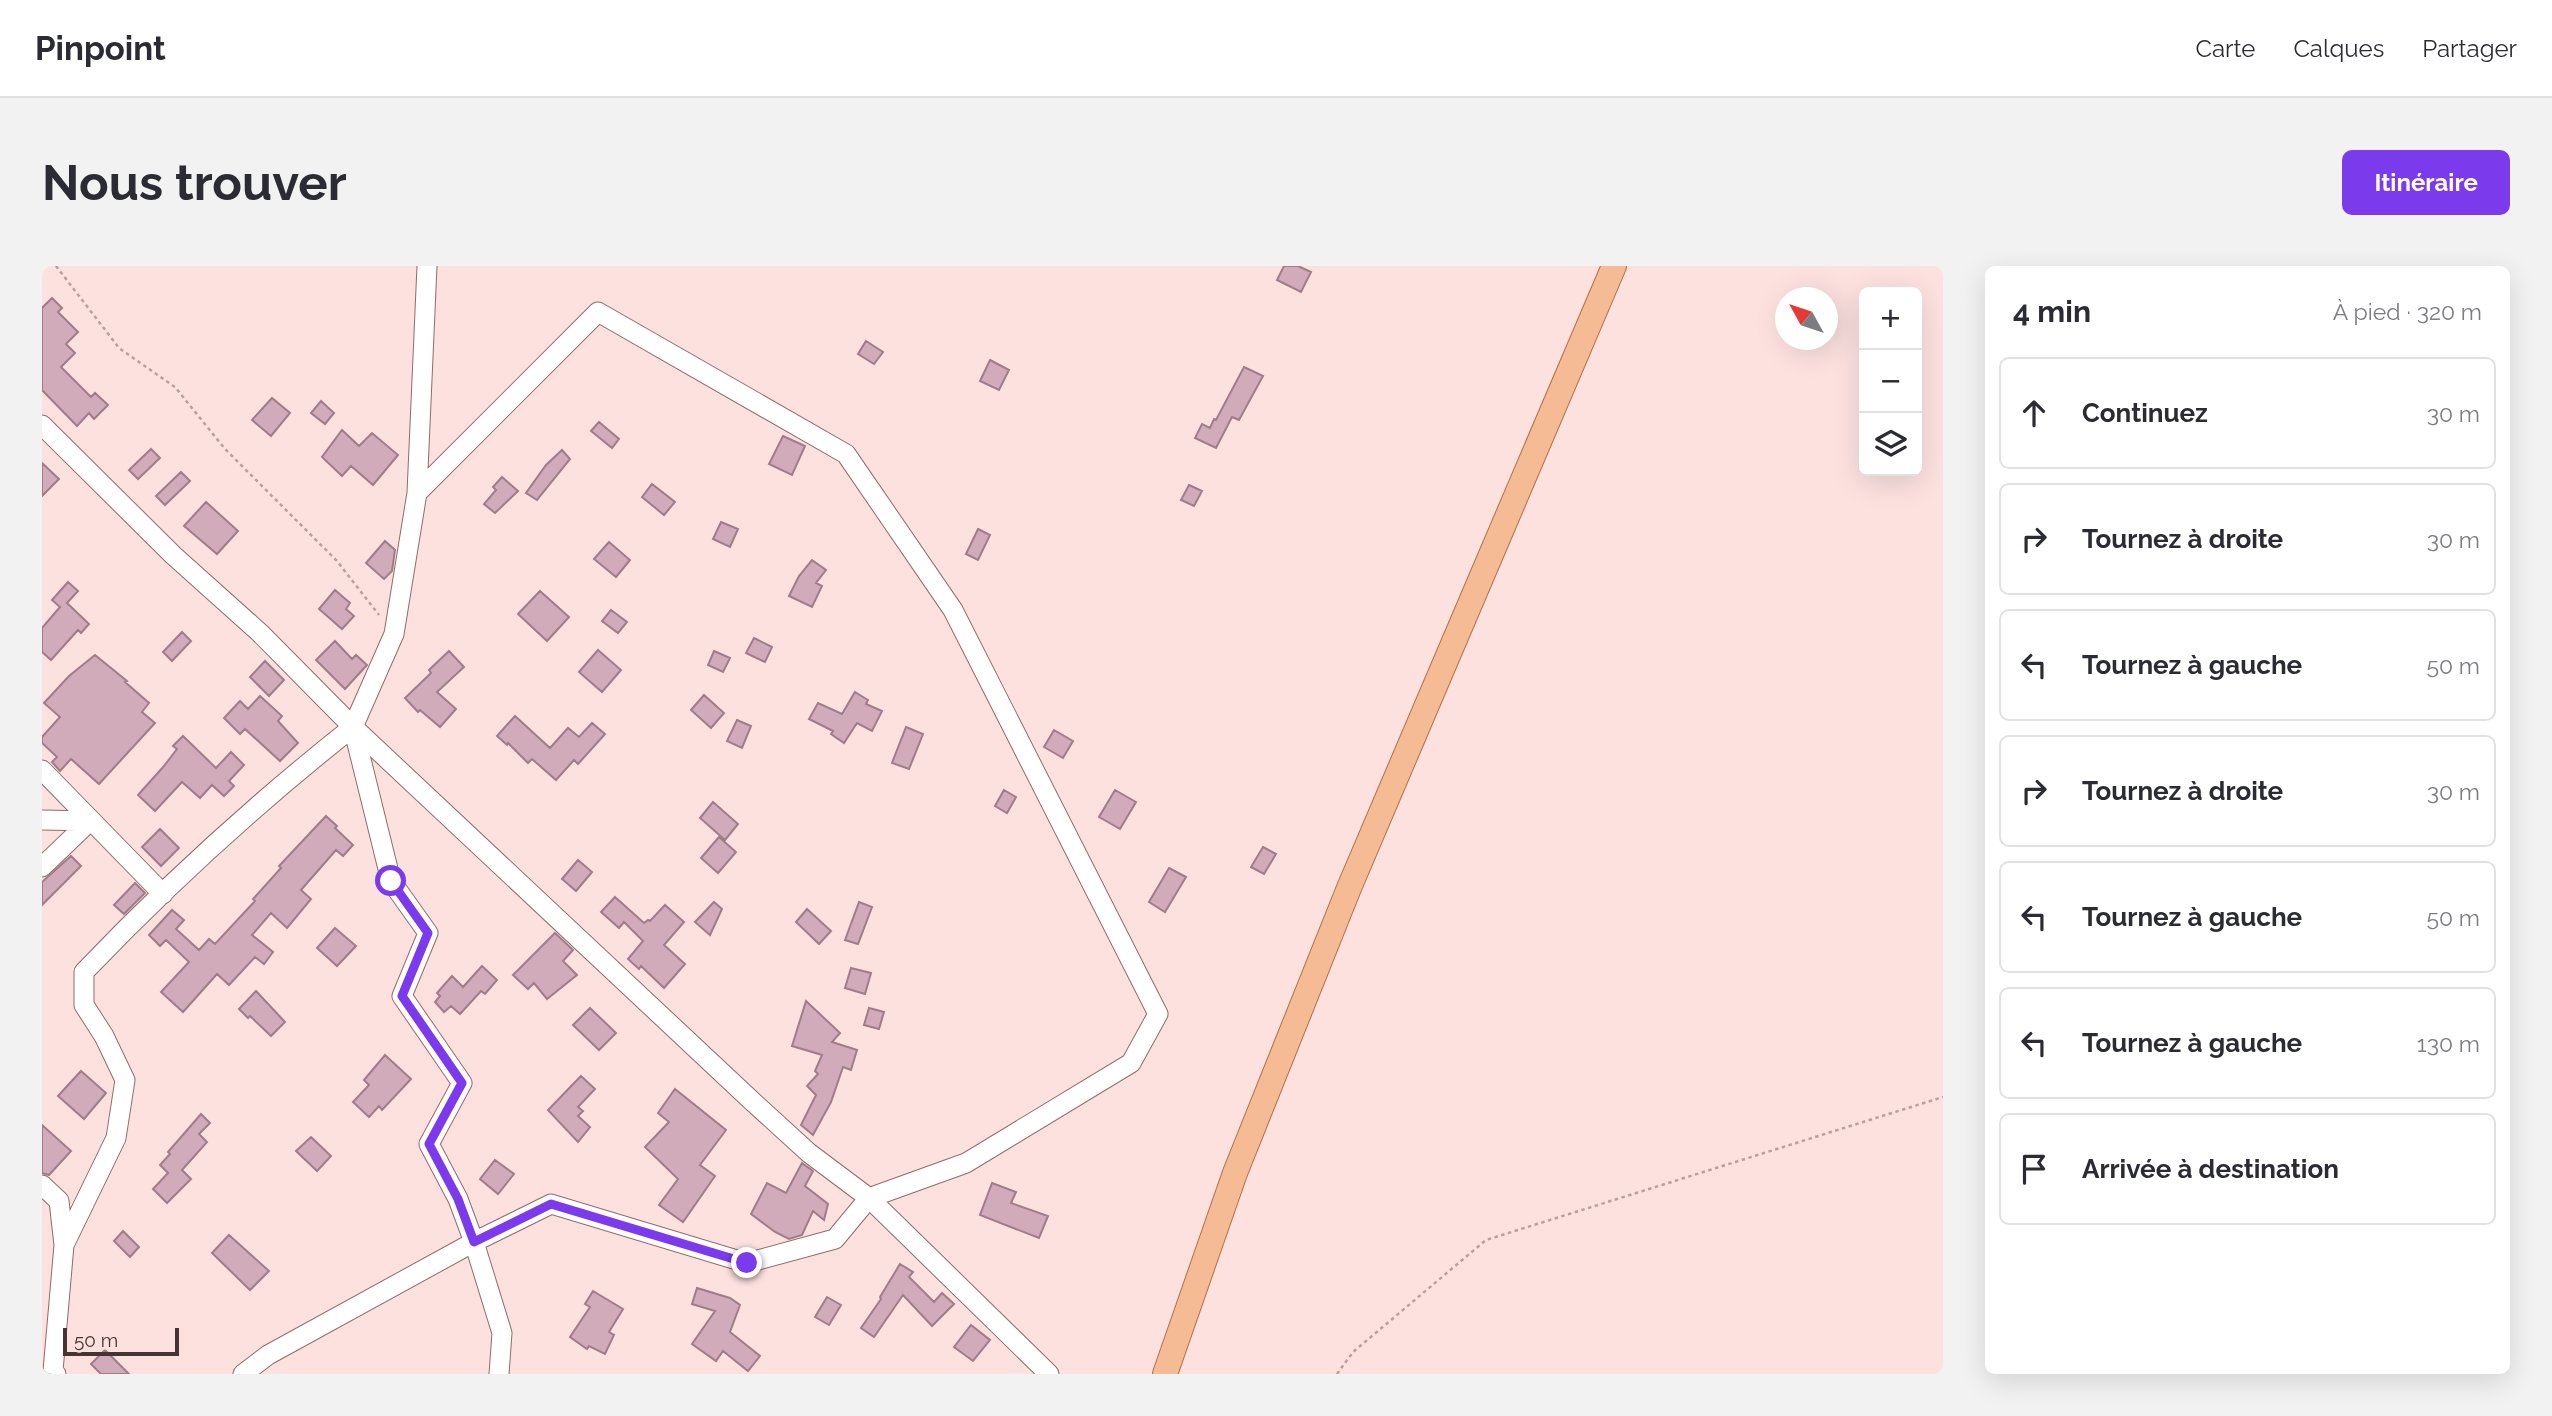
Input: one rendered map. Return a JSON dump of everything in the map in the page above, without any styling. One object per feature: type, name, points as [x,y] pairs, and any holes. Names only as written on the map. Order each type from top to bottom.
[{"type":"main road","points":[[1165,1374],[1235,1173],[1344,901],[1614,266]]},
{"type":"street","points":[[64,1245],[116,1138],[125,1080],[104,1036],[84,1004],[84,972],[127,927],[281,784],[353,727],[394,634],[417,493],[427,266]]},
{"type":"street","points":[[243,1374],[268,1355],[474,1242],[551,1204],[747,1263],[835,1239],[869,1198],[966,1163],[1131,1063],[1158,1014],[953,610],[846,454],[598,312],[417,493]]},
{"type":"street","points":[[42,425],[173,555],[260,633],[353,727],[752,1101],[809,1153],[869,1198],[1049,1374]]},
{"type":"street","points":[[353,727],[391,881],[428,933],[402,996],[462,1083],[429,1144],[458,1199],[502,1333],[499,1374]]},
{"type":"street","points":[[42,770],[163,894]]},
{"type":"street","points":[[42,820],[89,821]]},
{"type":"street","points":[[42,867],[89,821]]},
{"type":"street","points":[[42,1185],[59,1201],[64,1245],[53,1371],[56,1374]]},
{"type":"path","points":[[56,266],[119,348],[175,387],[225,449],[337,561],[394,634]]},
{"type":"path","points":[[1337,1374],[1353,1352],[1486,1240],[1943,1097]]},
{"type":"building","points":[[1284,266],[1298,266],[1311,272],[1301,292],[1277,280]]},
{"type":"building","points":[[52,298],[62,308],[58,312],[78,332],[66,344],[75,353],[61,367],[91,397],[95,393],[108,405],[94,419],[89,413],[77,426],[42,390],[42,308]]},
{"type":"building","points":[[866,341],[883,352],[874,364],[858,354]]},
{"type":"building","points":[[990,360],[1009,370],[999,390],[980,381]]},
{"type":"building","points":[[1244,367],[1263,376],[1239,420],[1232,417],[1216,448],[1195,438],[1202,424],[1210,428],[1214,419],[1216,420]]},
{"type":"building","points":[[272,398],[290,413],[271,436],[252,420]]},
{"type":"building","points":[[321,401],[334,413],[325,424],[311,413]]},
{"type":"building","points":[[599,422],[619,439],[612,448],[591,431]]},
{"type":"building","points":[[342,430],[359,446],[372,433],[398,455],[373,485],[351,466],[342,476],[322,457]]},
{"type":"building","points":[[783,436],[805,446],[792,475],[769,464]]},
{"type":"building","points":[[151,449],[160,458],[138,479],[129,470]]},
{"type":"building","points":[[562,450],[570,459],[537,500],[526,493],[546,465]]},
{"type":"building","points":[[42,463],[59,479],[42,496]]},
{"type":"building","points":[[181,472],[190,481],[165,505],[156,496]]},
{"type":"building","points":[[502,477],[518,491],[495,513],[484,504],[496,490],[493,487]]},
{"type":"building","points":[[652,484],[675,502],[664,515],[642,497]]},
{"type":"building","points":[[1189,485],[1202,491],[1194,506],[1181,500]]},
{"type":"building","points":[[206,502],[238,531],[217,554],[184,526]]},
{"type":"building","points":[[721,522],[738,529],[730,547],[713,539]]},
{"type":"building","points":[[978,529],[990,535],[978,560],[966,554]]},
{"type":"building","points":[[385,541],[395,550],[392,571],[384,579],[366,563]]},
{"type":"building","points":[[609,542],[630,560],[616,577],[594,559]]},
{"type":"building","points":[[812,560],[826,570],[816,583],[822,586],[812,607],[789,596],[799,576]]},
{"type":"building","points":[[68,582],[78,591],[67,603],[89,624],[81,633],[78,630],[51,660],[42,652],[42,628],[60,607],[52,600]]},
{"type":"building","points":[[335,590],[350,603],[346,609],[354,616],[342,629],[319,609]]},
{"type":"building","points":[[540,591],[569,617],[547,641],[518,614]]},
{"type":"building","points":[[611,610],[627,622],[618,633],[602,621]]},
{"type":"building","points":[[182,632],[191,641],[172,661],[163,652]]},
{"type":"building","points":[[754,638],[772,647],[765,662],[746,653]]},
{"type":"building","points":[[335,641],[352,659],[356,655],[367,665],[345,689],[316,660]]},
{"type":"building","points":[[598,650],[621,670],[602,692],[579,672]]},
{"type":"building","points":[[449,651],[464,667],[437,692],[456,709],[440,727],[420,710],[418,712],[405,698]]},
{"type":"building","points":[[714,651],[730,658],[723,672],[708,665]]},
{"type":"building","points":[[95,655],[149,703],[142,712],[155,723],[99,784],[71,759],[60,771],[52,762],[57,757],[42,743],[42,737],[60,717],[44,703],[69,676]]},
{"type":"building","points":[[265,661],[284,680],[269,696],[250,677]]},
{"type":"building","points":[[855,692],[868,700],[866,704],[882,711],[872,731],[857,723],[844,743],[831,734],[833,731],[809,719],[818,703],[842,714]]},
{"type":"building","points":[[704,695],[724,713],[711,728],[691,710]]},
{"type":"building","points":[[260,696],[282,716],[278,721],[298,743],[280,761],[245,729],[240,734],[224,718],[240,701],[248,709]]},
{"type":"building","points":[[515,716],[550,748],[568,728],[579,737],[592,723],[605,734],[578,764],[574,760],[556,780],[532,759],[528,763],[497,736]]},
{"type":"building","points":[[737,720],[751,726],[742,748],[727,741]]},
{"type":"building","points":[[906,727],[923,734],[909,769],[892,763]]},
{"type":"building","points":[[1054,730],[1073,741],[1063,758],[1044,747]]},
{"type":"building","points":[[183,736],[216,768],[231,752],[244,765],[229,781],[234,786],[224,796],[212,785],[200,798],[182,782],[155,811],[138,795],[177,749],[173,746]]},
{"type":"building","points":[[1004,790],[1016,797],[1007,813],[995,806]]},
{"type":"building","points":[[1115,790],[1136,802],[1120,829],[1099,817]]},
{"type":"building","points":[[713,802],[738,824],[725,840],[700,818]]},
{"type":"building","points":[[326,816],[353,845],[343,856],[336,850],[301,890],[311,899],[287,928],[271,913],[252,935],[273,952],[264,964],[255,957],[229,985],[217,974],[183,1012],[161,992],[189,962],[166,940],[160,946],[149,935],[172,910],[184,920],[176,929],[199,950],[209,939],[215,944],[255,901],[253,899],[281,868],[279,866]]},
{"type":"building","points":[[160,829],[179,848],[161,866],[142,847]]},
{"type":"building","points":[[719,837],[736,852],[718,873],[701,858]]},
{"type":"building","points":[[1263,847],[1276,854],[1264,874],[1251,867]]},
{"type":"building","points":[[71,856],[81,866],[42,905],[42,882]]},
{"type":"building","points":[[578,860],[592,872],[576,891],[562,879]]},
{"type":"building","points":[[1169,868],[1186,877],[1165,912],[1149,902]]},
{"type":"building","points":[[135,883],[145,893],[124,914],[114,905]]},
{"type":"building","points":[[615,897],[644,923],[650,921],[665,905],[684,922],[664,945],[685,964],[664,988],[641,966],[639,969],[628,959],[643,941],[624,922],[619,928],[601,912]]},
{"type":"building","points":[[714,902],[722,909],[710,935],[695,922]]},
{"type":"building","points":[[859,902],[872,907],[858,944],[845,940]]},
{"type":"building","points":[[807,909],[831,931],[819,944],[796,922]]},
{"type":"building","points":[[335,928],[356,946],[337,966],[317,948]]},
{"type":"building","points":[[555,933],[573,950],[563,961],[577,975],[547,999],[534,983],[528,989],[513,975]]},
{"type":"building","points":[[482,966],[497,980],[485,994],[481,991],[460,1014],[451,1006],[444,1012],[435,1002],[440,996],[437,993],[452,976],[463,987]]},
{"type":"building","points":[[851,968],[871,973],[865,994],[845,988]]},
{"type":"building","points":[[256,991],[285,1022],[271,1036],[239,1009]]},
{"type":"building","points":[[806,1001],[840,1033],[832,1042],[857,1050],[851,1070],[843,1067],[831,1102],[813,1135],[801,1125],[816,1095],[807,1086],[818,1074],[815,1071],[822,1055],[792,1046]]},
{"type":"building","points":[[590,1008],[616,1033],[599,1050],[573,1025]]},
{"type":"building","points":[[869,1008],[884,1012],[879,1029],[864,1025]]},
{"type":"building","points":[[385,1055],[411,1079],[382,1110],[379,1106],[369,1117],[353,1102],[369,1085],[364,1080]]},
{"type":"building","points":[[81,1071],[106,1093],[84,1119],[58,1096]]},
{"type":"building","points":[[581,1076],[595,1089],[578,1107],[583,1111],[578,1116],[590,1127],[578,1142],[548,1110]]},
{"type":"building","points":[[675,1089],[726,1130],[700,1165],[715,1176],[683,1222],[659,1205],[678,1179],[645,1147],[669,1122],[658,1113]]},
{"type":"building","points":[[201,1114],[210,1123],[199,1134],[207,1142],[182,1170],[191,1179],[167,1203],[153,1189],[168,1173],[160,1165]]},
{"type":"building","points":[[42,1125],[71,1151],[49,1175],[42,1173]]},
{"type":"building","points":[[311,1137],[331,1156],[317,1171],[296,1151]]},
{"type":"building","points":[[495,1160],[514,1174],[498,1194],[480,1179]]},
{"type":"building","points":[[802,1163],[813,1171],[805,1186],[828,1204],[824,1220],[813,1211],[802,1235],[789,1239],[751,1214],[767,1183],[786,1193]]},
{"type":"building","points":[[992,1183],[1016,1192],[1011,1203],[1048,1216],[1039,1238],[980,1215]]},
{"type":"building","points":[[123,1231],[139,1247],[130,1257],[114,1241]]},
{"type":"building","points":[[229,1235],[269,1271],[250,1290],[212,1253]]},
{"type":"building","points":[[900,1264],[913,1272],[909,1277],[934,1302],[942,1293],[954,1304],[932,1326],[903,1295],[874,1337],[861,1328]]},
{"type":"building","points":[[697,1288],[730,1298],[740,1305],[730,1332],[760,1356],[748,1371],[723,1351],[716,1361],[692,1344],[715,1311],[692,1304]]},
{"type":"building","points":[[593,1291],[623,1309],[609,1332],[614,1335],[605,1354],[589,1346],[587,1349],[570,1337],[590,1307],[585,1304]]},
{"type":"building","points":[[827,1297],[841,1305],[829,1325],[815,1317]]},
{"type":"building","points":[[971,1325],[990,1340],[973,1361],[954,1347]]},
{"type":"building","points":[[105,1350],[129,1374],[101,1374],[91,1364]]},
{"type":"route","points":[[391,881],[428,933],[402,996],[462,1083],[429,1144],[458,1199],[474,1242],[551,1204],[747,1263]]}]
